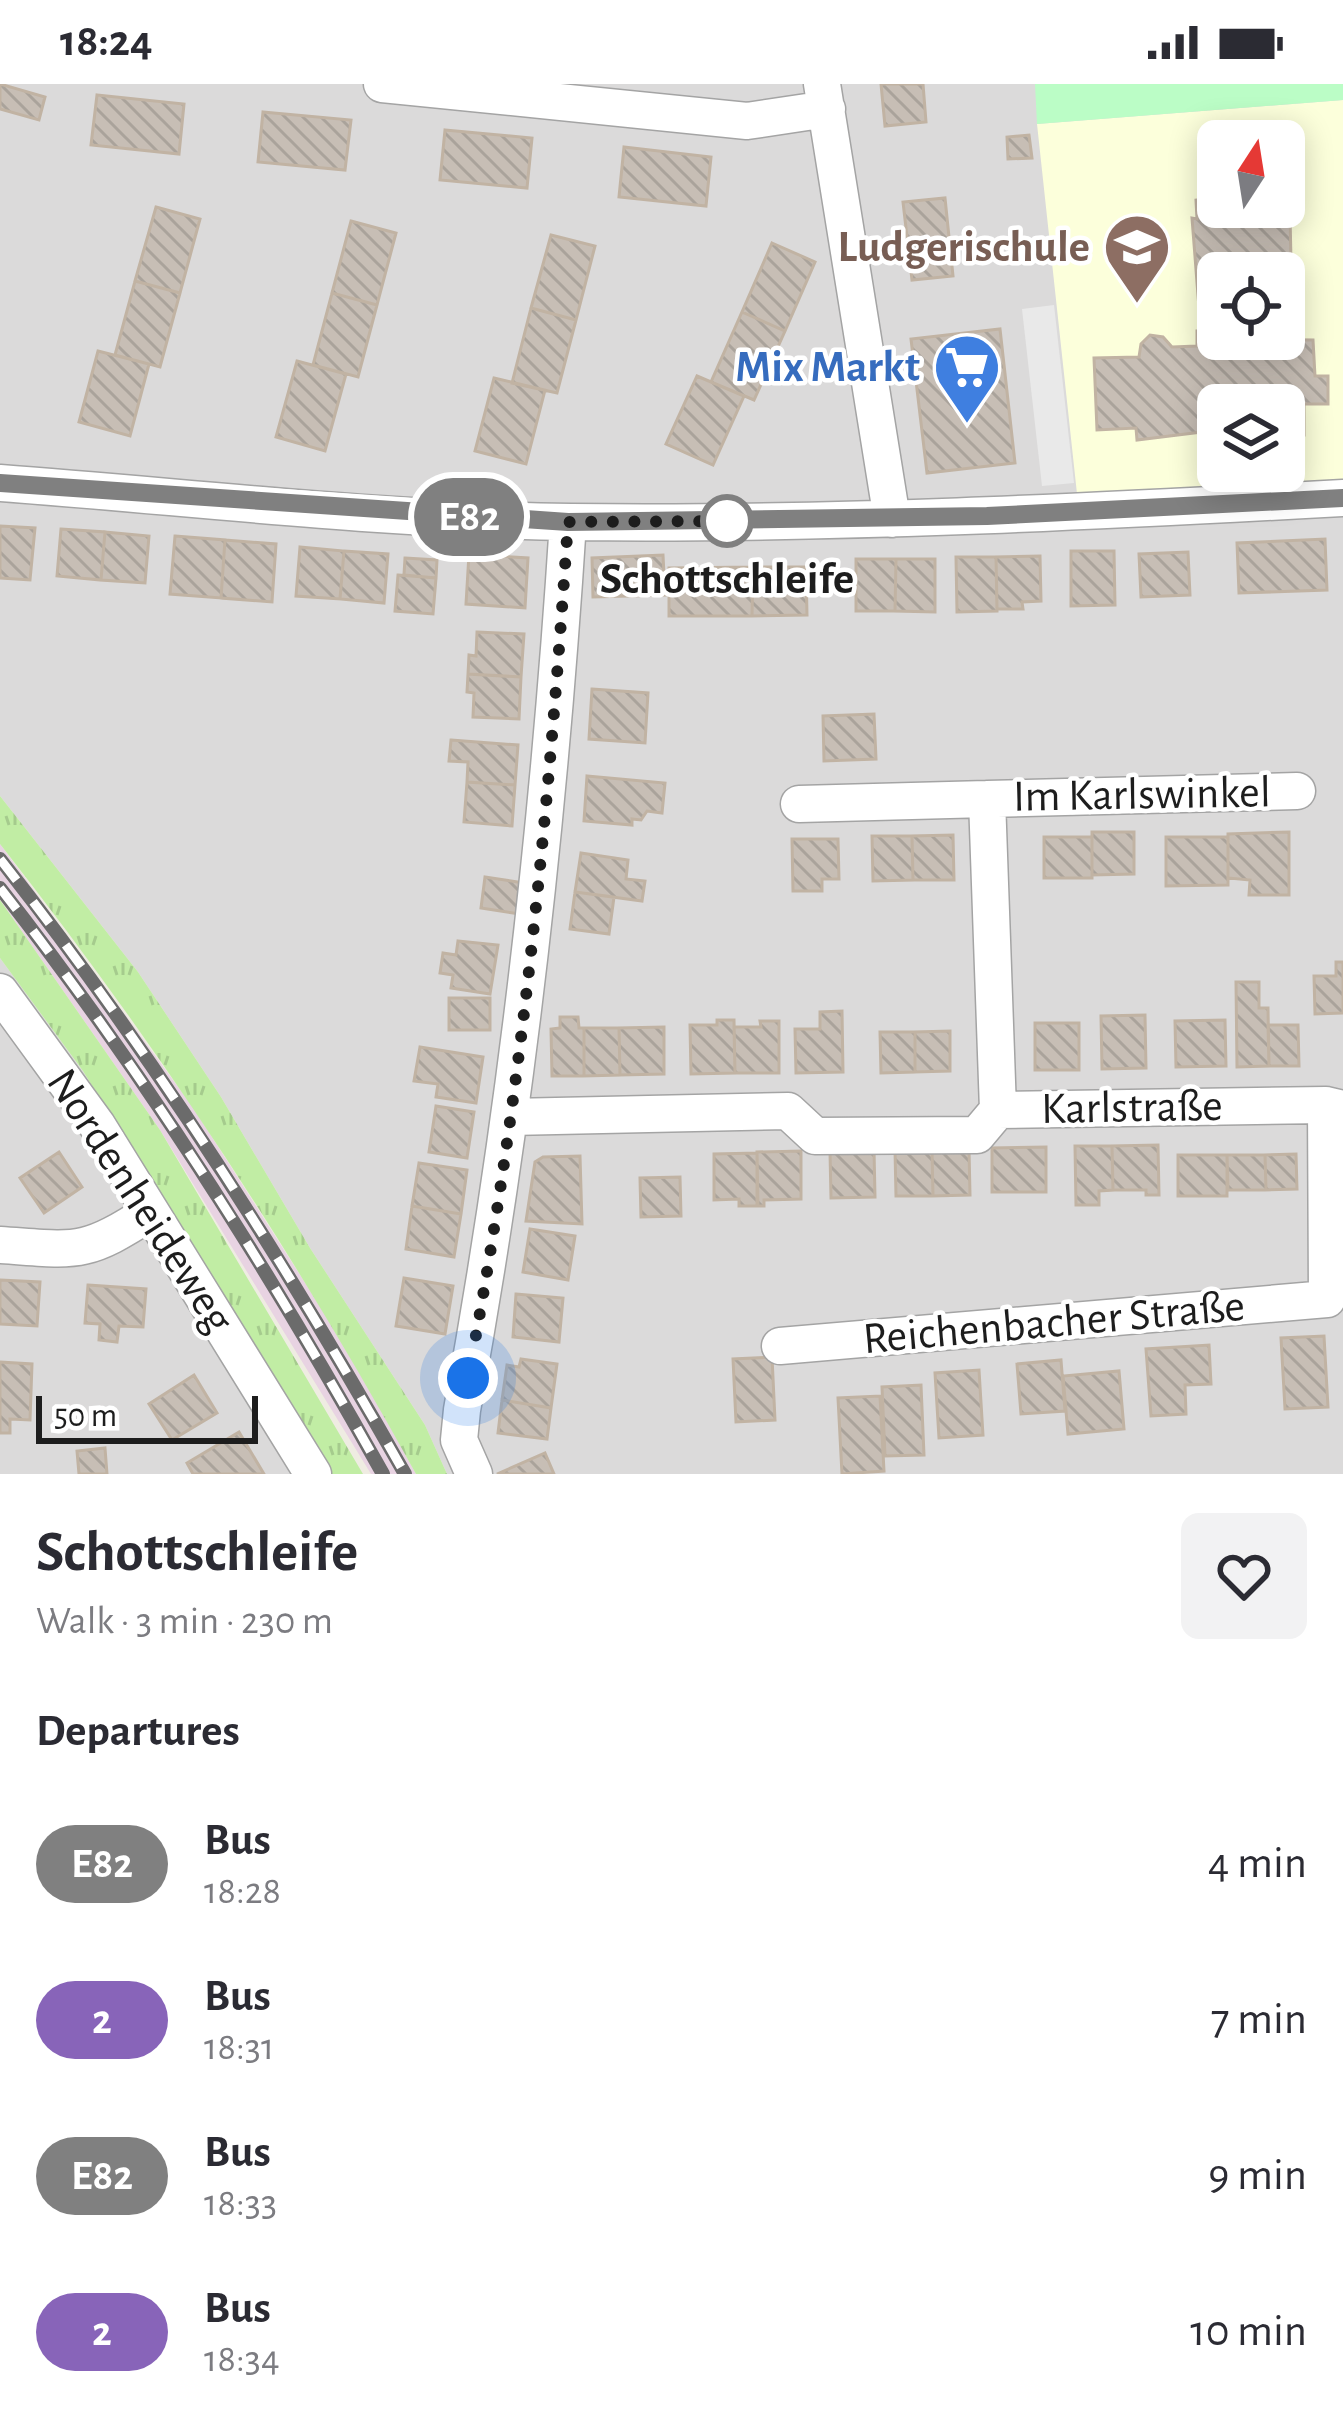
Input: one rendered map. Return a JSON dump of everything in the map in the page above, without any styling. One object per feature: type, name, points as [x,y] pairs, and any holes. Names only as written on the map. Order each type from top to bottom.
[{"type":"street","points":[[382,84],[747,121],[825,96],[892,518]]},
{"type":"street","points":[[0,483],[568,522],[892,518],[1343,498]]},
{"type":"street","points":[[474,1474],[459,1440],[510,1117],[540,880],[568,522]]},
{"type":"street","name":"Im Karlswinkel","points":[[800,804],[1298,791]]},
{"type":"street","name":"Im Karlswinkel","points":[[987,799],[998,1110]]},
{"type":"street","name":"Nordenheideweg","points":[[0,992],[97,1125],[313,1474]]},
{"type":"street","name":"Karlstraße","points":[[510,1117],[788,1111],[815,1136],[977,1135],[998,1110],[1334,1107]]},
{"type":"street","name":"Reichenbacher Straße","points":[[780,1346],[1335,1299],[1334,1107]]},
{"type":"street","points":[[0,1245],[80,1250],[108,1240],[149,1213]]},
{"type":"shaded area","points":[[0,84],[1343,84],[1343,1474],[447,1474],[425,1425],[138,972],[0,796]]},
{"type":"shaded area","name":"Ludgerischule","points":[[1343,100],[1343,489],[1305,491],[1305,384],[1197,384],[1197,492],[1286,492],[1078,503],[1037,124]]},
{"type":"shaded area","points":[[1054,305],[1074,483],[1042,486],[1022,309]]},
{"type":"shaded area","points":[[0,844],[192,1106],[348,1350],[416,1474],[371,1474],[160,1130],[0,900]]},
{"type":"shaded area","points":[[0,958],[83,1071],[330,1474],[0,1474]]},
{"type":"green space","points":[[1035,84],[1343,84],[1343,100],[1037,124]]},
{"type":"green space","points":[[0,796],[138,972],[221,1097],[310,1248],[425,1425],[447,1474],[416,1474],[322,1311],[221,1151],[114,995],[0,844]]},
{"type":"green space","points":[[0,900],[160,1130],[363,1474],[330,1474],[83,1071],[0,958]]},
{"type":"building","points":[[0,84],[45,97],[39,120],[0,109]]},
{"type":"building","points":[[881,84],[923,84],[926,122],[885,126]]},
{"type":"building","points":[[97,95],[184,104],[179,154],[91,145]]},
{"type":"building","points":[[263,112],[351,120],[345,170],[258,162]]},
{"type":"building","points":[[445,130],[532,138],[527,188],[440,180]]},
{"type":"building","points":[[1029,135],[1032,158],[1008,159],[1007,137]]},
{"type":"building","points":[[624,147],[711,157],[706,206],[619,197]]},
{"type":"building","points":[[945,198],[953,276],[912,280],[903,202]]},
{"type":"building","points":[[156,207],[200,219],[180,293],[135,281]]},
{"type":"building","points":[[1192,218],[1197,219],[1197,228],[1290,228],[1291,252],[1197,252],[1197,282]]},
{"type":"building","points":[[351,221],[396,233],[377,305],[332,293]]},
{"type":"building","points":[[551,235],[595,246],[576,320],[531,308]]},
{"type":"building","points":[[772,243],[815,262],[785,331],[742,312]]},
{"type":"building","points":[[135,281],[180,293],[160,367],[115,355]]},
{"type":"building","points":[[332,293],[377,305],[358,377],[313,365]]},
{"type":"building","points":[[531,308],[576,320],[557,393],[512,383]]},
{"type":"building","points":[[742,312],[785,331],[754,400],[711,382]]},
{"type":"building","points":[[1000,329],[1015,463],[927,473],[911,339]]},
{"type":"building","points":[[1150,335],[1163,337],[1172,347],[1197,346],[1197,360],[1305,360],[1305,340],[1313,340],[1315,376],[1328,376],[1328,404],[1305,404],[1305,384],[1197,384],[1197,433],[1137,440],[1136,428],[1097,430],[1094,358],[1139,357],[1141,344]]},
{"type":"building","points":[[98,351],[149,364],[130,436],[79,422]]},
{"type":"building","points":[[297,361],[346,374],[325,451],[276,437]]},
{"type":"building","points":[[697,376],[744,396],[713,465],[666,444]]},
{"type":"building","points":[[494,378],[545,390],[526,464],[475,451]]},
{"type":"building","points":[[0,526],[35,528],[30,580],[0,578]]},
{"type":"building","points":[[61,529],[105,532],[101,580],[57,576]]},
{"type":"building","points":[[105,532],[149,536],[145,583],[101,580]]},
{"type":"building","points":[[175,536],[225,540],[221,598],[170,594]]},
{"type":"building","points":[[1325,539],[1327,590],[1239,593],[1237,543]]},
{"type":"building","points":[[225,540],[276,544],[272,602],[221,598]]},
{"type":"building","points":[[300,547],[344,551],[340,599],[296,596]]},
{"type":"building","points":[[344,551],[388,554],[384,603],[340,599]]},
{"type":"building","points":[[1071,551],[1114,551],[1115,605],[1071,606]]},
{"type":"building","points":[[1188,552],[1190,595],[1141,597],[1139,554]]},
{"type":"building","points":[[469,554],[528,558],[525,608],[466,604]]},
{"type":"building","points":[[663,555],[665,595],[593,597],[592,558]]},
{"type":"building","points":[[1040,556],[1041,601],[1022,602],[1023,609],[997,609],[996,557]]},
{"type":"building","points":[[956,557],[996,557],[997,611],[957,612]]},
{"type":"building","points":[[405,558],[437,560],[436,578],[404,575]]},
{"type":"building","points":[[856,559],[896,559],[895,611],[856,611]]},
{"type":"building","points":[[896,559],[935,559],[935,612],[895,611]]},
{"type":"building","points":[[753,567],[806,567],[807,615],[752,616]]},
{"type":"building","points":[[753,567],[752,616],[669,616],[669,568]]},
{"type":"building","points":[[398,575],[436,578],[433,614],[395,611]]},
{"type":"building","points":[[477,632],[524,634],[521,677],[468,674],[469,655],[476,656]]},
{"type":"building","points":[[468,674],[521,677],[519,719],[473,717],[474,693],[467,692]]},
{"type":"building","points":[[592,689],[648,693],[645,743],[589,739]]},
{"type":"building","points":[[874,714],[876,759],[824,761],[823,716]]},
{"type":"building","points":[[451,740],[518,745],[515,785],[467,782],[468,762],[449,761]]},
{"type":"building","points":[[587,776],[665,783],[662,813],[647,811],[641,820],[632,819],[632,825],[584,821]]},
{"type":"building","points":[[467,782],[515,785],[512,826],[464,822]]},
{"type":"building","points":[[1092,832],[1134,832],[1134,874],[1092,875]]},
{"type":"building","points":[[1289,832],[1289,895],[1249,895],[1250,880],[1228,878],[1228,834]]},
{"type":"building","points":[[953,835],[954,880],[913,880],[912,836]]},
{"type":"building","points":[[872,836],[912,836],[913,880],[873,881]]},
{"type":"building","points":[[1044,837],[1092,837],[1092,878],[1044,878]]},
{"type":"building","points":[[1166,837],[1228,837],[1228,885],[1166,886]]},
{"type":"building","points":[[792,839],[838,839],[839,879],[822,879],[822,891],[793,891]]},
{"type":"building","points":[[581,853],[628,860],[626,879],[645,881],[642,901],[575,892]]},
{"type":"building","points":[[485,877],[524,883],[520,914],[481,908]]},
{"type":"building","points":[[575,892],[614,897],[609,934],[570,929]]},
{"type":"building","points":[[458,941],[498,945],[490,994],[451,988],[453,975],[440,973],[443,953],[456,955]]},
{"type":"building","points":[[1336,962],[1343,962],[1343,1013],[1315,1014],[1314,976],[1336,976]]},
{"type":"building","points":[[1236,982],[1259,982],[1259,1008],[1268,1008],[1269,1066],[1237,1067]]},
{"type":"building","points":[[449,998],[490,998],[490,1030],[449,1030]]},
{"type":"building","points":[[842,1011],[843,1072],[796,1073],[795,1029],[820,1029],[820,1012]]},
{"type":"building","points":[[1145,1015],[1146,1068],[1102,1069],[1101,1016]]},
{"type":"building","points":[[560,1017],[578,1017],[579,1028],[584,1028],[584,1076],[552,1076],[551,1029],[560,1028]]},
{"type":"building","points":[[717,1020],[734,1020],[735,1073],[691,1074],[690,1025],[717,1025]]},
{"type":"building","points":[[1225,1020],[1226,1066],[1176,1067],[1175,1021]]},
{"type":"building","points":[[760,1021],[779,1021],[779,1073],[735,1073],[734,1027],[761,1027]]},
{"type":"building","points":[[1035,1023],[1079,1023],[1079,1070],[1035,1070]]},
{"type":"building","points":[[1268,1025],[1298,1025],[1299,1066],[1269,1066]]},
{"type":"building","points":[[664,1027],[664,1074],[620,1075],[619,1028]]},
{"type":"building","points":[[584,1028],[619,1028],[620,1075],[584,1076]]},
{"type":"building","points":[[950,1031],[950,1071],[915,1072],[915,1032]]},
{"type":"building","points":[[880,1032],[915,1032],[915,1072],[881,1073]]},
{"type":"building","points":[[420,1047],[483,1057],[476,1103],[436,1097],[438,1084],[414,1081]]},
{"type":"building","points":[[436,1106],[474,1112],[467,1158],[429,1152]]},
{"type":"building","points":[[1158,1145],[1159,1195],[1113,1190],[1112,1146]]},
{"type":"building","points":[[1075,1146],[1112,1146],[1113,1190],[1099,1191],[1099,1205],[1076,1205]]},
{"type":"building","points":[[1046,1147],[1046,1192],[992,1192],[992,1148]]},
{"type":"building","points":[[969,1149],[970,1195],[933,1196],[932,1150]]},
{"type":"building","points":[[874,1150],[875,1197],[831,1198],[830,1152]]},
{"type":"building","points":[[895,1150],[932,1150],[933,1196],[896,1196]]},
{"type":"building","points":[[801,1151],[801,1199],[764,1200],[764,1206],[758,1206],[757,1152]]},
{"type":"building","points":[[59,1152],[82,1187],[44,1213],[20,1178]]},
{"type":"building","points":[[757,1153],[757,1206],[739,1206],[739,1199],[714,1200],[714,1154]]},
{"type":"building","points":[[1296,1154],[1297,1189],[1266,1190],[1265,1155]]},
{"type":"building","points":[[1178,1155],[1227,1155],[1227,1196],[1178,1196]]},
{"type":"building","points":[[1227,1155],[1265,1155],[1266,1190],[1228,1190]]},
{"type":"building","points":[[580,1156],[582,1224],[526,1221],[535,1162],[543,1157]]},
{"type":"building","points":[[419,1163],[467,1170],[461,1214],[412,1206]]},
{"type":"building","points":[[680,1177],[681,1216],[641,1217],[640,1178]]},
{"type":"building","points":[[412,1206],[461,1214],[454,1257],[406,1249]]},
{"type":"building","points":[[530,1229],[575,1236],[568,1280],[523,1272]]},
{"type":"building","points":[[404,1278],[453,1286],[445,1334],[396,1326]]},
{"type":"building","points":[[0,1280],[40,1282],[37,1326],[0,1324]]},
{"type":"building","points":[[88,1285],[146,1289],[143,1327],[119,1326],[117,1342],[99,1340],[100,1324],[85,1323]]},
{"type":"building","points":[[516,1294],[563,1298],[559,1342],[513,1337]]},
{"type":"building","points":[[1324,1336],[1328,1407],[1285,1409],[1281,1338]]},
{"type":"building","points":[[1209,1345],[1211,1384],[1185,1385],[1186,1414],[1151,1416],[1146,1349]]},
{"type":"building","points":[[772,1357],[775,1420],[736,1422],[733,1359]]},
{"type":"building","points":[[521,1359],[557,1364],[551,1408],[502,1400],[507,1365],[519,1367]]},
{"type":"building","points":[[1061,1360],[1065,1411],[1021,1414],[1017,1364]]},
{"type":"building","points":[[0,1362],[32,1364],[30,1420],[10,1419],[10,1433],[0,1433]]},
{"type":"building","points":[[979,1370],[983,1435],[939,1438],[935,1373]]},
{"type":"building","points":[[1119,1371],[1124,1429],[1068,1434],[1063,1376]]},
{"type":"building","points":[[194,1375],[217,1413],[172,1440],[149,1404]]},
{"type":"building","points":[[921,1385],[924,1455],[885,1456],[882,1387]]},
{"type":"building","points":[[880,1396],[884,1471],[842,1474],[838,1398]]},
{"type":"building","points":[[502,1400],[551,1408],[547,1439],[498,1433]]},
{"type":"building","points":[[239,1432],[264,1474],[193,1474],[187,1463]]},
{"type":"building","points":[[105,1448],[107,1474],[79,1474],[77,1451]]},
{"type":"building","points":[[545,1453],[554,1474],[497,1474]]},
{"type":"railway","points":[[0,859],[110,1006],[214,1159],[405,1474]]},
{"type":"railway","points":[[0,888],[105,1029],[203,1174],[383,1474]]},
{"type":"bus line","name":"E82","points":[[0,483],[568,522],[987,516],[1343,498]]},
{"type":"place","name":"Ludgerischule","points":[[1137,306]]},
{"type":"place","name":"Mix Markt","points":[[967,426]]},
{"type":"place","name":"Schottschleife","points":[[727,521]]},
{"type":"route","points":[[468,1378],[510,1117],[540,880],[568,522],[727,521]]}]
